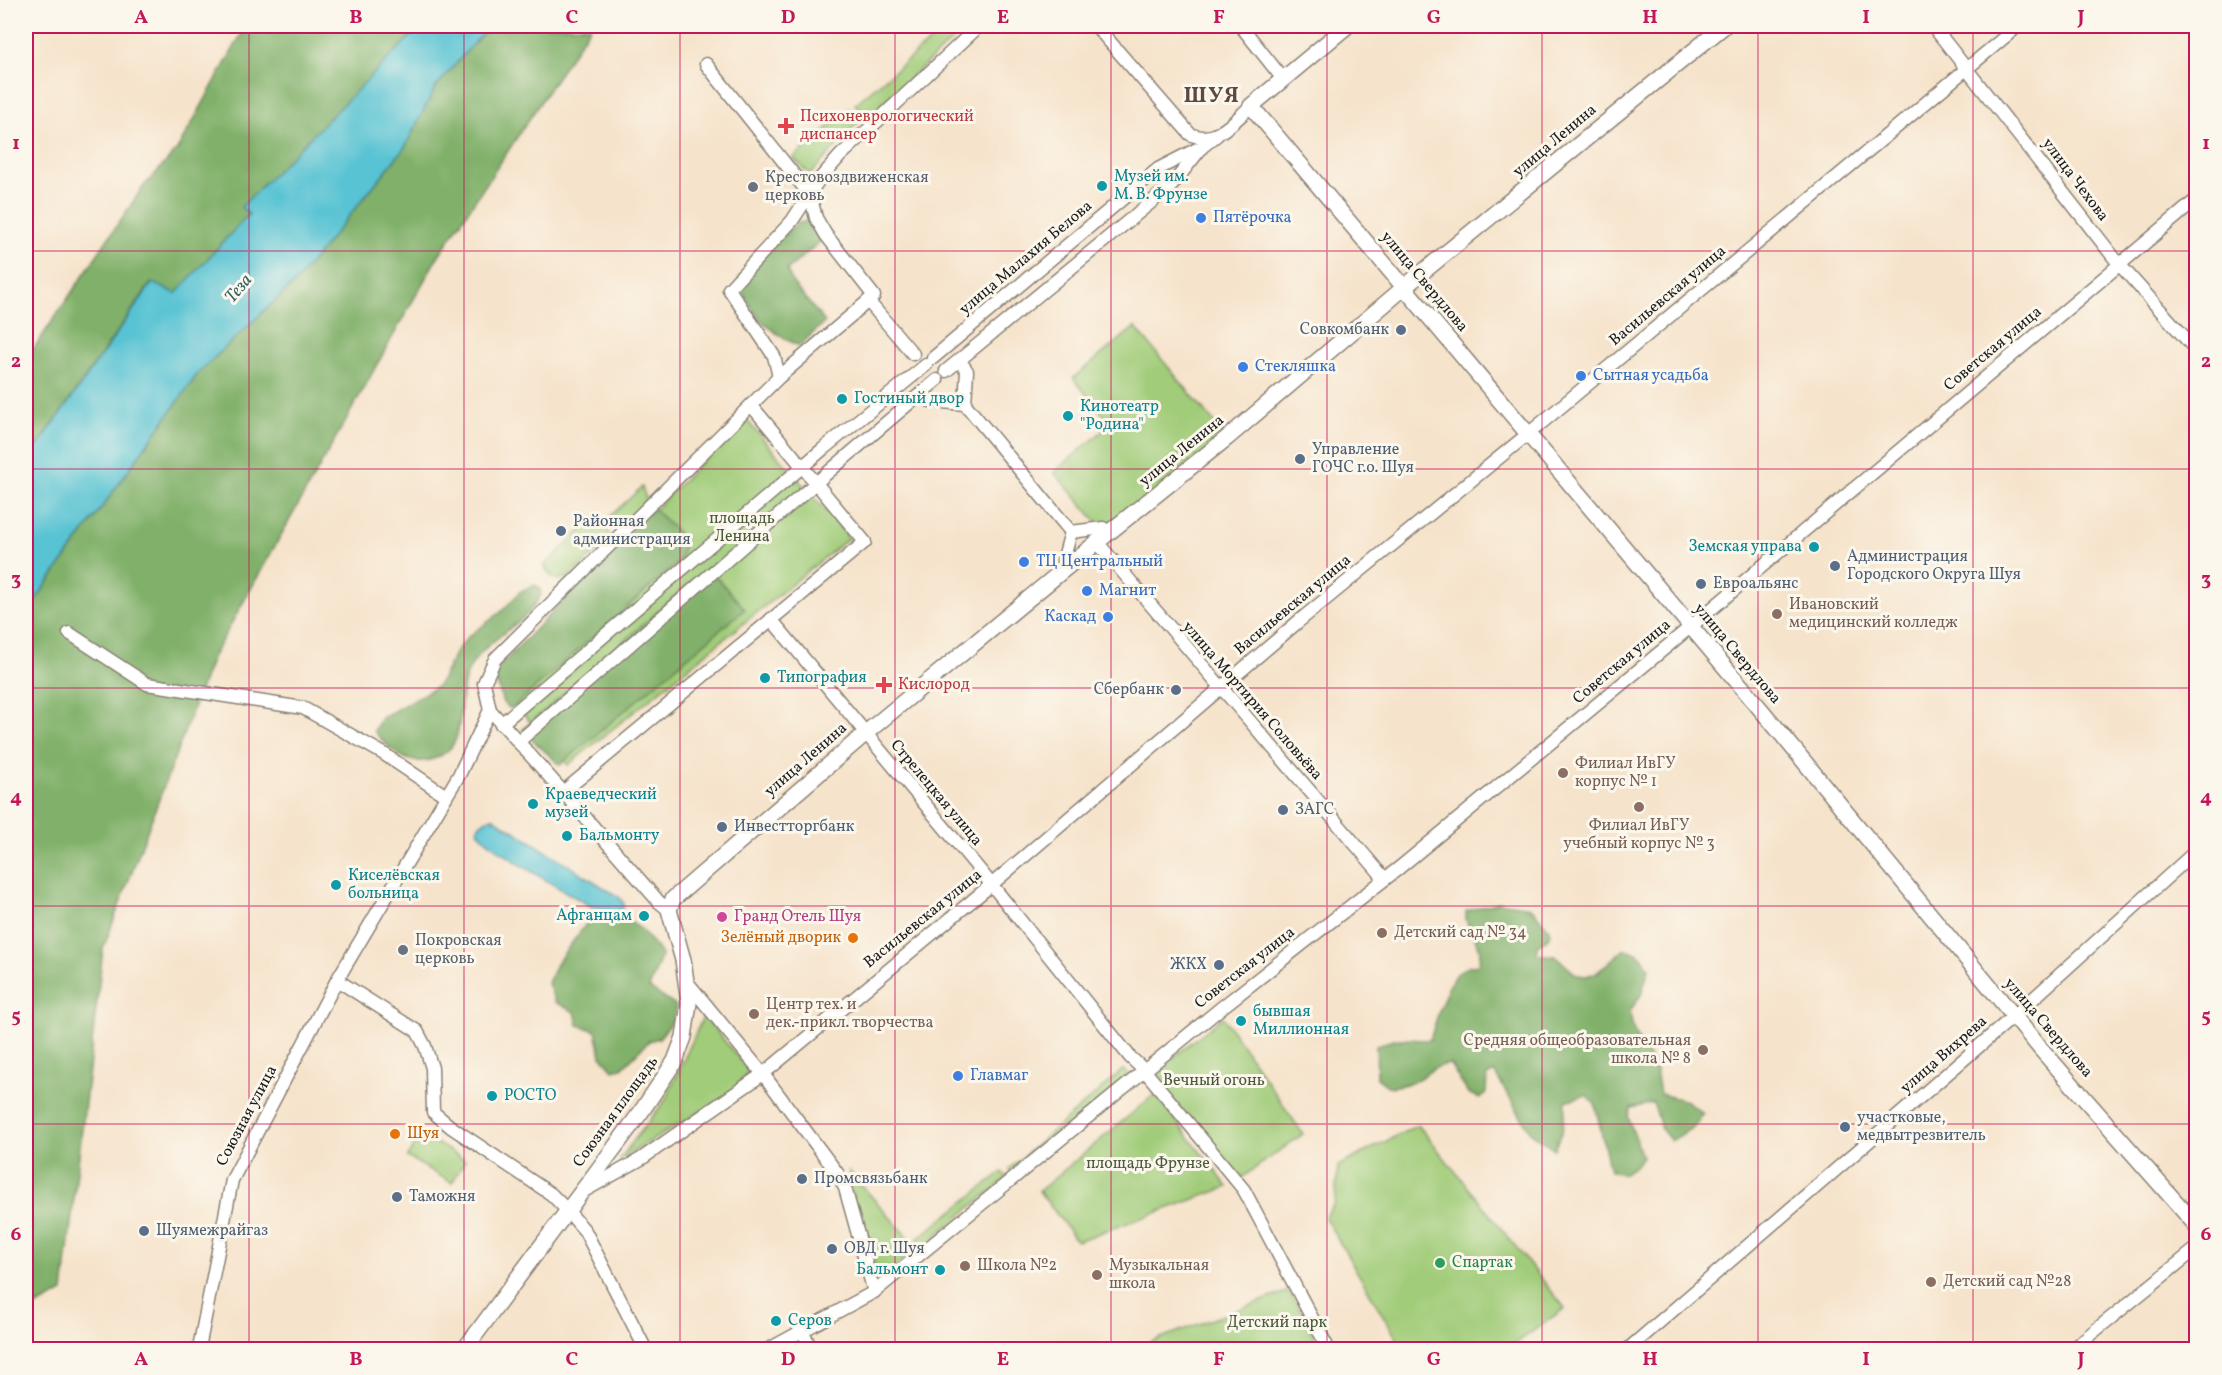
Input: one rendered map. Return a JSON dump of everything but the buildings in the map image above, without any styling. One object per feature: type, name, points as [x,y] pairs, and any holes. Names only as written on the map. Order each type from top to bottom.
[{"type":"main road","points":[[1251,106],[1347,26]]},
{"type":"main road","name":"улица Ленина","points":[[669,910],[673,899],[1100,535],[1235,431],[1406,287],[1724,26]]},
{"type":"main road","name":"улица Свердлова","points":[[1251,106],[1406,287],[2014,1016],[2196,1225]]},
{"type":"main road","name":"Союзная площадь","points":[[464,1350],[641,1112],[675,1061],[688,1018],[688,983],[669,910]]},
{"type":"street","points":[[779,377],[774,356],[729,289],[792,220],[818,181],[840,156],[979,26]]},
{"type":"street","points":[[1096,26],[1190,134],[1200,138],[1217,135]]},
{"type":"street","points":[[1241,26],[1283,79]]},
{"type":"street","name":"улица Чехова","points":[[1933,26],[2119,264],[2196,350]]},
{"type":"street","name":"Васильевская улица","points":[[579,1194],[641,1159],[763,1074],[991,885],[1219,688],[2018,26]]},
{"type":"street","points":[[706,64],[810,195],[816,218],[826,235],[913,354]]},
{"type":"street","name":"улица Малахия Белова","points":[[802,467],[1158,169],[1202,147],[1251,106]]},
{"type":"street","name":"улица Малахия Белова","points":[[816,483],[942,375],[1172,185],[1202,147]]},
{"type":"street","name":"Советская улица","points":[[1144,1071],[1384,879],[1690,627],[2196,200]]},
{"type":"street","points":[[669,910],[659,902],[501,724],[490,710],[484,683],[495,660],[779,377],[871,299]]},
{"type":"street","points":[[939,358],[944,361],[942,375],[928,375],[929,361],[939,358]]},
{"type":"street","points":[[960,361],[968,371],[965,404],[1071,532],[1100,535]]},
{"type":"street","points":[[922,392],[930,401],[965,404]]},
{"type":"street","points":[[563,792],[865,542],[751,405]]},
{"type":"street","points":[[501,724],[802,467]]},
{"type":"street","points":[[518,742],[743,544],[816,483]]},
{"type":"street","points":[[1064,561],[1071,532]]},
{"type":"street","name":"улица Мортирия Соловьёва","points":[[1100,535],[1219,688],[1384,879]]},
{"type":"street","name":"Стрелецкая улица","points":[[771,620],[1130,1057],[1244,1191],[1329,1350]]},
{"type":"street","points":[[69,633],[147,684],[303,708],[384,754],[446,796]]},
{"type":"street","name":"Союзная улица","points":[[199,1347],[232,1180],[337,980],[459,774],[490,710]]},
{"type":"street","name":"улица Вихрева","points":[[1626,1350],[2014,1016],[2196,851]]},
{"type":"street","points":[[337,980],[417,1031],[432,1068],[433,1112],[451,1127],[551,1194],[567,1210],[585,1232],[646,1350]]},
{"type":"street","points":[[688,983],[763,1074],[838,1174],[845,1188],[874,1292]]},
{"type":"street","points":[[768,1350],[874,1292],[1144,1071]]},
{"type":"street","points":[[2072,1350],[2196,1249]]},
{"type":"street","points":[[803,1331],[811,1350]]},
{"type":"green space","points":[[246,26],[421,26],[242,207],[249,214],[176,294],[151,283],[26,463],[26,360],[143,187],[177,150]]},
{"type":"green space","points":[[489,26],[591,26],[437,258],[212,658],[103,949],[63,1292],[26,1312],[26,613],[199,372],[297,280],[405,147],[434,88]]},
{"type":"green space","points":[[948,26],[968,26],[867,117],[855,104]]},
{"type":"green space","points":[[849,109],[859,121],[810,175],[793,158]]},
{"type":"green space","points":[[806,221],[819,233],[821,241],[787,270],[794,285],[825,322],[799,346],[778,334],[760,319],[747,301],[739,278],[796,224]]},
{"type":"green space","points":[[1135,327],[1227,438],[1107,534],[1054,472],[1111,424],[1073,378]]},
{"type":"green space","name":"площадь Ленина","points":[[745,418],[849,538],[568,765],[496,683],[501,665]]},
{"type":"green space","points":[[642,487],[647,501],[623,526],[611,526],[606,520]]},
{"type":"green space","points":[[653,508],[684,539],[681,560],[511,709],[503,703],[494,672]]},
{"type":"green space","points":[[594,518],[604,525],[609,533],[607,542],[569,577],[557,580],[551,576],[544,566]]},
{"type":"green space","points":[[708,568],[745,609],[560,765],[522,730]]},
{"type":"green space","points":[[533,585],[539,587],[541,595],[531,609],[488,646],[470,668],[464,683],[460,723],[450,749],[430,760],[420,761],[403,757],[388,746],[374,731],[381,718],[438,686],[457,650],[469,636],[501,612],[521,591]]},
{"type":"green space","points":[[1499,902],[1531,907],[1551,932],[1550,937],[1537,945],[1537,954],[1555,956],[1577,975],[1586,976],[1596,973],[1623,950],[1639,955],[1649,969],[1641,995],[1630,1011],[1633,1029],[1656,1070],[1660,1094],[1687,1101],[1703,1114],[1695,1126],[1671,1141],[1662,1130],[1653,1103],[1631,1108],[1628,1117],[1642,1157],[1635,1166],[1623,1174],[1610,1171],[1595,1104],[1586,1095],[1566,1101],[1563,1128],[1554,1149],[1531,1133],[1494,1072],[1487,1076],[1486,1093],[1480,1099],[1468,1093],[1450,1064],[1436,1068],[1415,1081],[1400,1085],[1389,1087],[1377,1078],[1376,1045],[1398,1039],[1430,1040],[1441,1005],[1453,979],[1462,969],[1479,965],[1480,949],[1466,920],[1466,911]]},
{"type":"green space","points":[[590,919],[625,919],[641,929],[662,955],[649,988],[676,1006],[672,1022],[659,1038],[649,1041],[622,1068],[613,1070],[601,1056],[596,1031],[578,1025],[575,1012],[555,1002],[548,983],[556,964]]},
{"type":"green space","points":[[704,1015],[747,1069],[747,1074],[732,1093],[619,1160],[666,1099]]},
{"type":"green space","name":"Вечный огонь","points":[[1223,1017],[1303,1134],[1240,1179],[1151,1075]]},
{"type":"green space","points":[[1124,1069],[1129,1078],[1013,1174],[1009,1169]]},
{"type":"green space","name":"площадь Фрунзе","points":[[1155,1094],[1228,1187],[1077,1241],[1039,1191]]},
{"type":"green space","name":"Спартак","points":[[1418,1125],[1565,1308],[1508,1349],[1403,1349],[1325,1218],[1335,1202],[1338,1166]]},
{"type":"green space","points":[[421,1134],[465,1160],[452,1183],[407,1157]]},
{"type":"green space","points":[[849,1171],[918,1249],[882,1276],[877,1273],[850,1187]]},
{"type":"green space","points":[[1002,1172],[1007,1178],[923,1246],[917,1239]]},
{"type":"green space","name":"Детский парк","points":[[1289,1291],[1321,1349],[1131,1349]]},
{"type":"water","name":"Теза","points":[[421,26],[489,26],[435,88],[405,147],[297,280],[199,372],[26,613],[26,463],[152,283],[176,293],[249,214],[241,207]]},
{"type":"water","points":[[492,817],[619,897],[624,904],[622,911],[610,912],[593,908],[496,848],[477,829],[480,824]]},
{"type":"place","name":"Психоневрологический диспансер","points":[[786,126]]},
{"type":"place","name":"Музей им. М. В. Фрунзе","points":[[1102,186]]},
{"type":"place","name":"Крестовоздвиженская церковь","points":[[753,187]]},
{"type":"place","name":"Пятёрочка","points":[[1201,218]]},
{"type":"place","name":"Совкомбанк","points":[[1401,330]]},
{"type":"place","name":"Стекляшка","points":[[1243,367]]},
{"type":"place","name":"Сытная усадьба","points":[[1581,376]]},
{"type":"place","name":"Гостиный двор","points":[[842,399]]},
{"type":"place","name":"Кинотеатр \"Родина\"","points":[[1068,416]]},
{"type":"place","name":"Управление ГОЧС г.о. Шуя","points":[[1300,459]]},
{"type":"place","name":"Районная администрация","points":[[561,531]]},
{"type":"place","name":"Земская управа","points":[[1814,547]]},
{"type":"place","name":"ТЦ Центральный","points":[[1024,562]]},
{"type":"place","name":"Администрация Городского Округа Шуя","points":[[1835,566]]},
{"type":"place","name":"Евроальянс","points":[[1701,584]]},
{"type":"place","name":"Магнит","points":[[1087,591]]},
{"type":"place","name":"Ивановский медицинский колледж","points":[[1777,614]]},
{"type":"place","name":"Каскад","points":[[1108,617]]},
{"type":"place","name":"Типография","points":[[765,678]]},
{"type":"place","name":"Кислород","points":[[884,685]]},
{"type":"place","name":"Сбербанк","points":[[1176,690]]},
{"type":"place","name":"Филиал ИвГУ корпус № 1","points":[[1563,773]]},
{"type":"place","name":"Краеведческий музей","points":[[533,804]]},
{"type":"place","name":"Филиал ИвГУ учебный корпус № 3","points":[[1639,807]]},
{"type":"place","name":"ЗАГС","points":[[1283,810]]},
{"type":"place","name":"Инвестторгбанк","points":[[722,827]]},
{"type":"place","name":"Бальмонту","points":[[567,836]]},
{"type":"place","name":"Киселёвская больница","points":[[336,885]]},
{"type":"place","name":"Афганцам","points":[[644,916]]},
{"type":"place","name":"Гранд Отель Шуя","points":[[722,917]]},
{"type":"place","name":"Детский сад № 34","points":[[1382,933]]},
{"type":"place","name":"Зелёный дворик","points":[[853,938]]},
{"type":"place","name":"Покровская церковь","points":[[403,950]]},
{"type":"place","name":"ЖКХ","points":[[1219,965]]},
{"type":"place","name":"Центр тех. и дек.-прикл. творчества","points":[[754,1014]]},
{"type":"place","name":"бывшая Миллионная","points":[[1241,1021]]},
{"type":"place","name":"Средняя общеобразовательная школа № 8","points":[[1703,1050]]},
{"type":"place","name":"Главмаг","points":[[958,1076]]},
{"type":"place","name":"РОСТО","points":[[492,1096]]},
{"type":"place","name":"участковые, медвытрезвитель","points":[[1845,1127]]},
{"type":"place","name":"Шуя","points":[[395,1134]]},
{"type":"place","name":"Промсвязьбанк","points":[[802,1179]]},
{"type":"place","name":"Таможня","points":[[397,1197]]},
{"type":"place","name":"Шуямежрайгаз","points":[[144,1231]]},
{"type":"place","name":"ОВД г. Шуя","points":[[832,1249]]},
{"type":"place","name":"Спартак","points":[[1440,1263]]},
{"type":"place","name":"Школа №2","points":[[965,1266]]},
{"type":"place","name":"Бальмонт","points":[[940,1270]]},
{"type":"place","name":"Музыкальная школа","points":[[1097,1275]]},
{"type":"place","name":"Детский сад №28","points":[[1931,1282]]},
{"type":"place","name":"Серов","points":[[776,1321]]},
{"type":"district","name":"ШУЯ","points":[[1212,96]]}]
